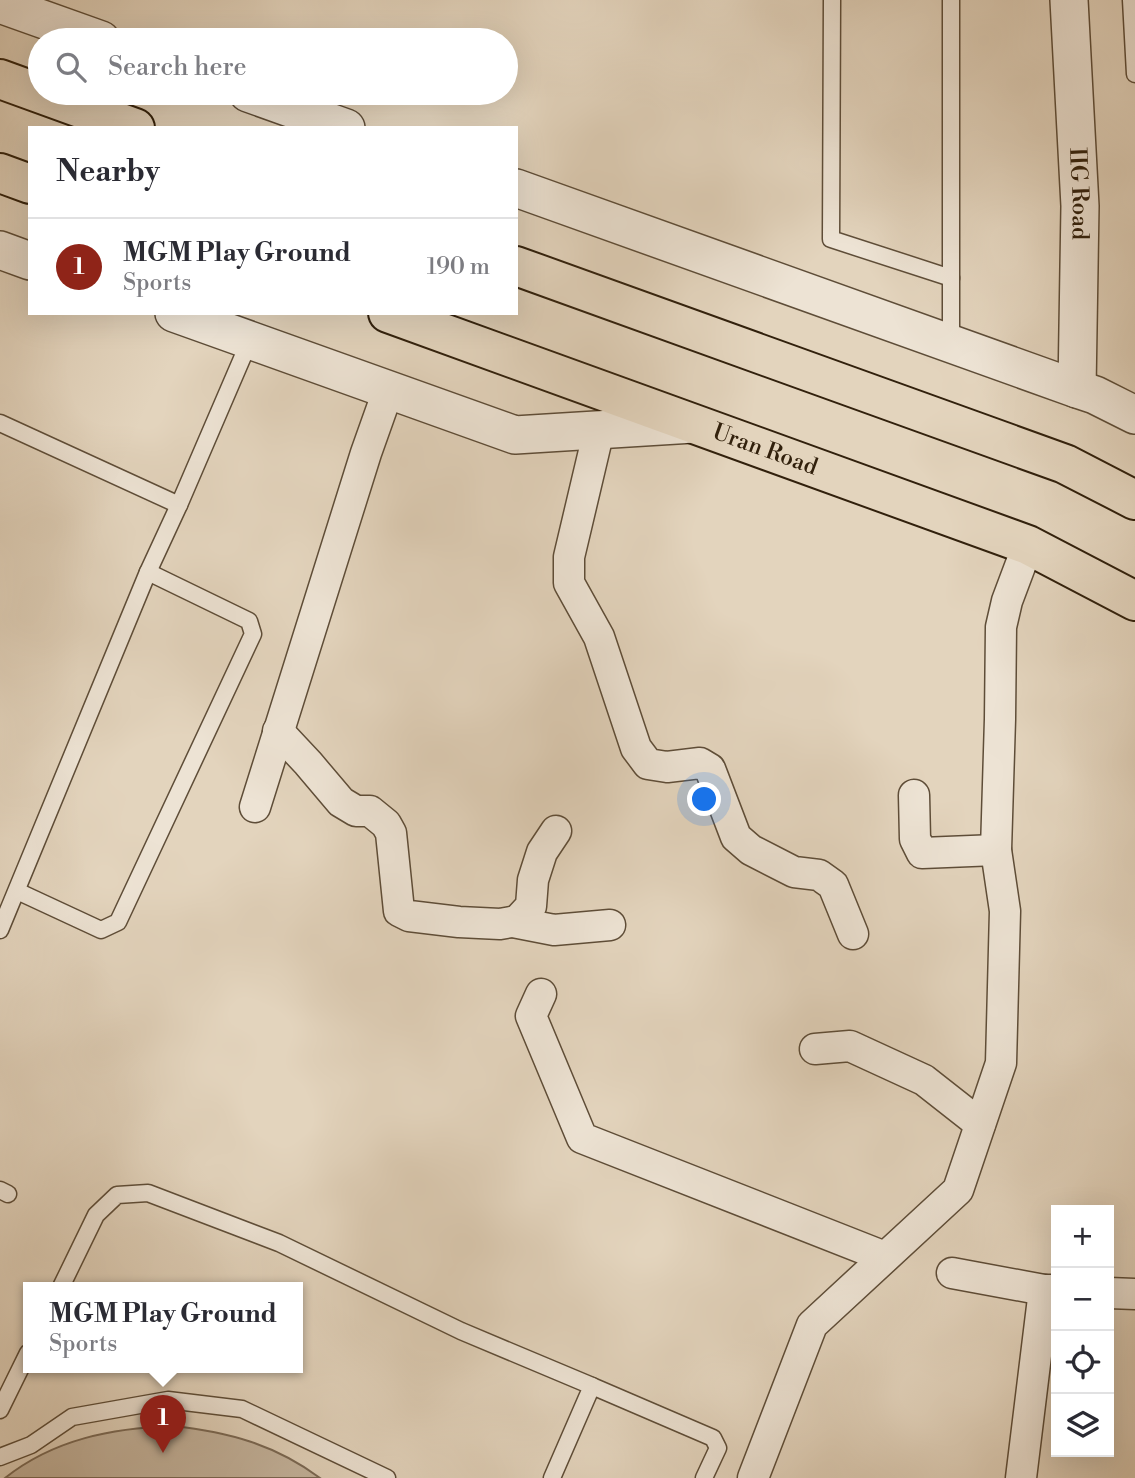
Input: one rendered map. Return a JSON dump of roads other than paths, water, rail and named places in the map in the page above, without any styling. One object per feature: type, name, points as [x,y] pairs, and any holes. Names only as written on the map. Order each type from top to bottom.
[{"type":"highway","points":[[0,79],[28,89]]},
{"type":"highway","points":[[72,105],[129,126]]},
{"type":"highway","points":[[0,173],[28,183]]},
{"type":"highway","points":[[518,266],[1065,464],[1135,499]]},
{"type":"highway","name":"Uran Road","points":[[393,315],[1028,545],[1135,601]]},
{"type":"street","name":"IIG Road","points":[[1069,0],[1080,206],[1077,389]]},
{"type":"street","points":[[0,4],[68,28]]},
{"type":"street","points":[[282,105],[340,126]]},
{"type":"street","points":[[518,189],[1095,395],[1135,415]]},
{"type":"street","points":[[0,250],[28,260]]},
{"type":"street","points":[[180,315],[515,435],[693,424]]},
{"type":"street","points":[[255,807],[388,391]]},
{"type":"street","points":[[598,430],[569,557],[569,583],[598,637],[636,748],[649,764],[667,767],[700,763],[710,769],[736,837],[751,850],[794,872],[819,875],[833,885],[853,934]]},
{"type":"street","points":[[753,1478],[812,1325],[958,1189],[1001,1063],[1005,911],[996,850],[1001,627],[1007,601],[1028,545]]},
{"type":"street","points":[[278,731],[341,802],[356,811],[370,811],[386,824],[390,833],[399,911],[409,916],[500,924],[517,921],[531,906],[533,880],[542,852],[556,831]]},
{"type":"street","points":[[914,795],[915,839],[922,853],[996,850]]},
{"type":"street","points":[[513,922],[554,930],[610,925]]},
{"type":"street","points":[[541,994],[531,1016],[582,1138],[885,1256]]},
{"type":"street","points":[[815,1049],[850,1046],[924,1080],[980,1124]]},
{"type":"street","points":[[952,1273],[1050,1290],[1021,1478]]},
{"type":"street","points":[[1114,1293],[1135,1294]]},
{"type":"lane","points":[[832,0],[831,239],[951,278]]},
{"type":"lane","points":[[951,0],[951,344]]},
{"type":"lane","points":[[1131,0],[1135,74]]},
{"type":"lane","points":[[0,930],[148,572],[250,340]]},
{"type":"lane","points":[[0,424],[178,505]]},
{"type":"lane","points":[[16,891],[101,930],[118,922],[253,634],[249,621],[148,572]]},
{"type":"lane","points":[[63,1282],[96,1215],[117,1195],[148,1193],[279,1243],[461,1331],[713,1438],[718,1448],[705,1478]]},
{"type":"lane","points":[[0,1410],[23,1363]]},
{"type":"lane","points":[[552,1478],[592,1386]]},
{"type":"lane","points":[[0,1457],[31,1445],[72,1417],[168,1400],[242,1409],[387,1478]]},
{"type":"place","name":"MGM Play Ground","points":[[163,1453]]}]
